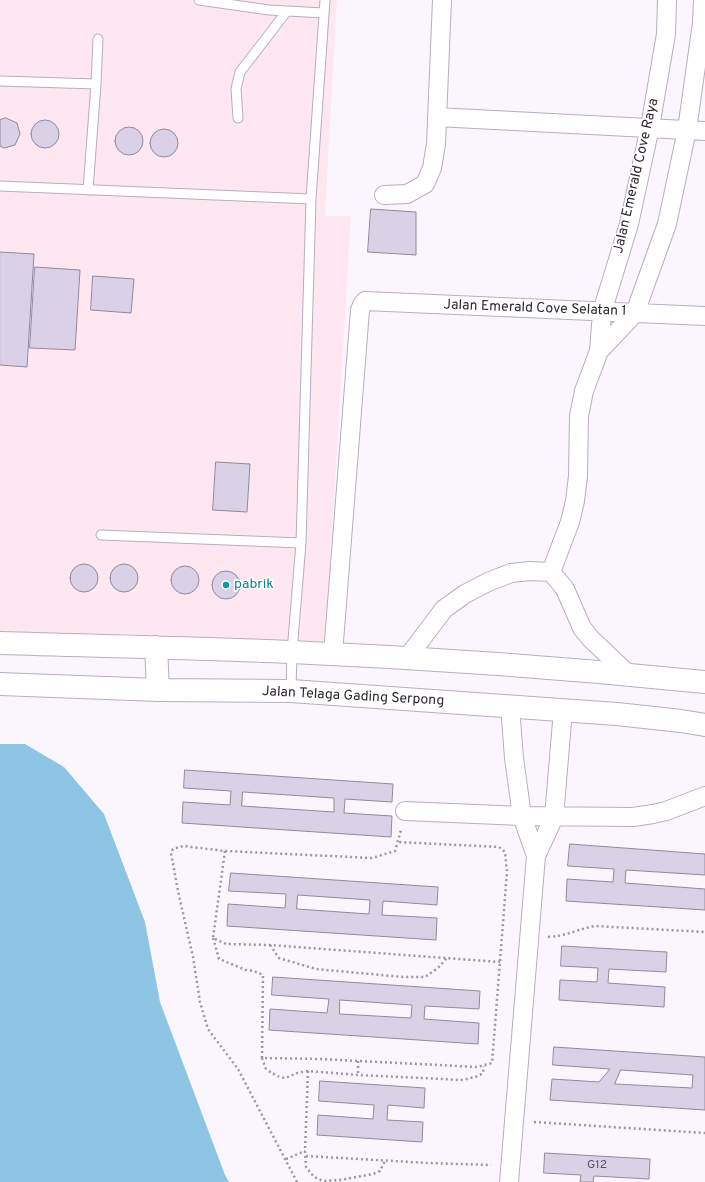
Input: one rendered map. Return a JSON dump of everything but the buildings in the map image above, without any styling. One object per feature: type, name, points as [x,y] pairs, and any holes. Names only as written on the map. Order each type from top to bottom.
[{"type":"main road","points":[[0,644],[156,647],[333,654],[629,674],[705,682]]},
{"type":"main road","points":[[156,647],[158,690]]},
{"type":"main road","name":"Jalan Telaga Gading Serpong","points":[[0,684],[158,690],[291,691],[617,714],[705,725]]},
{"type":"street","points":[[384,195],[407,194],[425,184],[432,168],[436,144],[442,0]]},
{"type":"street","name":"Jalan Emerald Cove Raya","points":[[551,572],[570,522],[575,501],[578,476],[579,416],[584,391],[599,351],[602,312],[629,224],[650,127],[666,34],[667,0]]},
{"type":"street","name":"Jalan Emerald Cove Raya","points":[[599,351],[635,313],[667,224],[687,130],[702,23],[703,0]]},
{"type":"street","points":[[437,117],[705,131]]},
{"type":"street","name":"Jalan Emerald Cove Selatan 1","points":[[333,654],[360,310],[366,301],[705,316]]},
{"type":"street","points":[[407,658],[444,609],[465,594],[488,582],[511,573],[530,571],[551,572],[565,589],[582,628],[591,639],[629,674]]},
{"type":"street","points":[[510,706],[514,758],[522,816],[536,856]]},
{"type":"street","points":[[509,1174],[536,856],[554,817],[563,710]]},
{"type":"street","points":[[405,811],[554,817],[633,817],[666,811],[705,796]]},
{"type":"lane","points":[[199,0],[269,10],[324,13]]},
{"type":"lane","points":[[269,0],[269,10]]},
{"type":"lane","points":[[291,691],[292,652],[301,543],[311,199],[325,0]]},
{"type":"lane","points":[[238,118],[236,89],[240,72],[287,11]]},
{"type":"lane","points":[[88,190],[98,39]]},
{"type":"lane","points":[[0,81],[96,84]]},
{"type":"lane","points":[[0,186],[311,199]]},
{"type":"lane","points":[[101,535],[301,543]]},
{"type":"path","points":[[297,1182],[238,1069],[208,1029],[200,1002],[193,957],[171,853],[173,848],[183,846],[224,851],[372,858],[394,851],[401,832],[405,811]]},
{"type":"path","points":[[262,1058],[477,1067],[492,1063],[507,872],[505,852],[499,847],[398,842]]},
{"type":"path","points":[[224,851],[213,938],[219,959],[262,975],[262,1058],[266,1070],[281,1078],[290,1077],[300,1072],[308,1071],[463,1080],[483,1073],[484,1066]]},
{"type":"path","points":[[530,938],[569,934],[581,929],[595,926],[705,932]]},
{"type":"path","points":[[213,938],[226,944],[269,944],[500,962]]},
{"type":"path","points":[[269,944],[279,958],[316,969],[403,977],[425,977],[438,968],[447,958]]},
{"type":"path","points":[[358,1061],[358,1075]]},
{"type":"path","points":[[308,1071],[305,1151],[306,1167],[314,1177],[323,1181],[340,1180],[373,1174],[380,1171],[385,1161]]},
{"type":"path","points":[[513,1120],[705,1133]]},
{"type":"path","points":[[286,1159],[305,1151]]},
{"type":"path","points":[[306,1156],[428,1163],[509,1174]]},
{"type":"shaded area","points":[[0,0],[337,0],[325,216],[351,216],[325,650],[0,632]]},
{"type":"water","points":[[0,744],[25,744],[64,767],[104,814],[145,922],[160,1002],[225,1175],[229,1182],[0,1182]]},
{"type":"place","name":"pabrik","points":[[226,585]]}]
